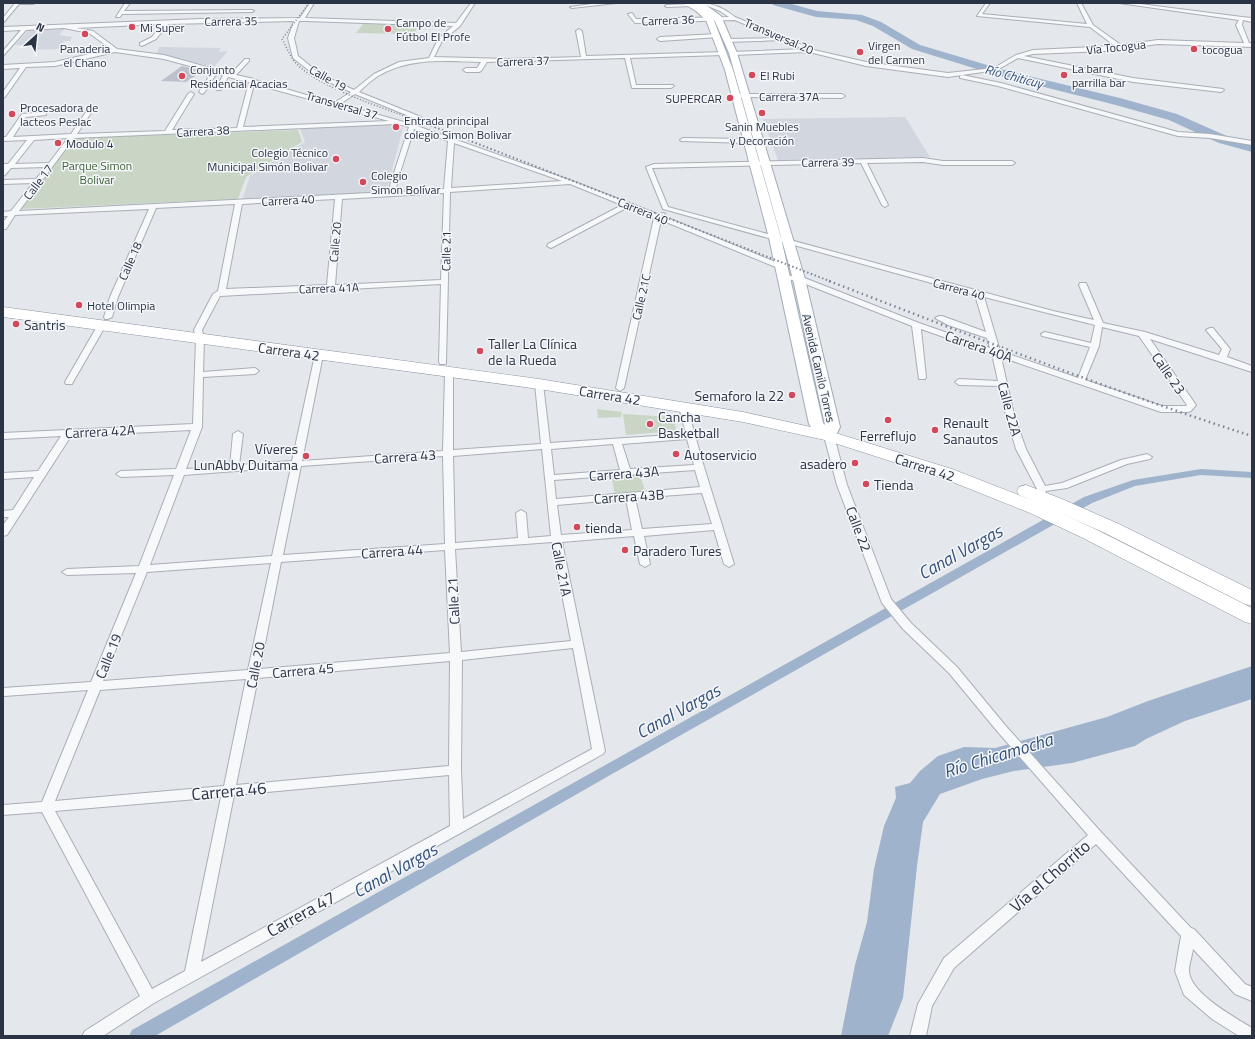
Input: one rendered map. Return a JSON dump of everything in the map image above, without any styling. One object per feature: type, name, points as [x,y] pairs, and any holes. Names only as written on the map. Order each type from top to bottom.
[{"type":"highway","name":"Carrera 42","points":[[3,302],[105,321],[446,368],[743,417],[826,429]]},
{"type":"highway","name":"Carrera 42","points":[[3,312],[105,321]]},
{"type":"highway","name":"Carrera 42","points":[[199,334],[319,355],[620,388],[728,405],[826,429],[946,473],[1043,499],[1074,518],[1252,617]]},
{"type":"highway","name":"Carrera 42","points":[[1074,518],[1252,599]]},
{"type":"main road","name":"Avenida Camilo Torres","points":[[692,4],[710,10],[728,41],[733,53],[748,141],[775,238],[782,272],[826,429]]},
{"type":"main road","name":"Avenida Camilo Torres","points":[[714,18],[717,36],[723,53],[741,96],[766,164],[788,242],[798,279],[826,429]]},
{"type":"street","points":[[3,20],[18,3],[33,3]]},
{"type":"street","points":[[111,26],[128,3]]},
{"type":"street","name":"Calle 19","points":[[312,3],[299,20],[291,38],[295,57],[318,75],[355,92]]},
{"type":"street","points":[[431,59],[440,40],[458,25],[473,3]]},
{"type":"street","points":[[572,7],[614,3]]},
{"type":"street","points":[[705,4],[723,3]]},
{"type":"street","points":[[988,3],[979,15],[1091,26]]},
{"type":"street","points":[[1079,3],[1091,26],[1120,47]]},
{"type":"street","points":[[1121,3],[1252,20]]},
{"type":"street","points":[[667,6],[692,4]]},
{"type":"street","name":"Transversal 20","points":[[705,4],[726,12],[733,18]]},
{"type":"street","points":[[120,13],[254,9],[246,21]]},
{"type":"street","points":[[201,21],[207,10]]},
{"type":"street","name":"Carrera 36","points":[[630,14],[635,21],[714,18]]},
{"type":"street","name":"Transversal 20","points":[[714,18],[739,18],[812,51],[895,68],[948,75]]},
{"type":"street","points":[[1242,18],[1239,25],[1242,30],[1243,38],[1249,45]]},
{"type":"street","name":"Carrera 35","points":[[3,29],[111,26],[201,21],[299,20],[458,25]]},
{"type":"street","points":[[142,44],[154,39],[158,30],[166,23]]},
{"type":"street","name":"Transversal 37","points":[[66,27],[91,32],[115,50],[164,57],[216,70],[412,126]]},
{"type":"street","points":[[3,54],[25,28]]},
{"type":"street","points":[[579,31],[584,58]]},
{"type":"street","points":[[660,39],[717,36]]},
{"type":"street","points":[[728,41],[784,39]]},
{"type":"street","name":"Vía Tocogua","points":[[948,75],[995,69],[1018,56],[1033,52],[1120,47],[1158,42],[1249,45]]},
{"type":"street","points":[[3,67],[55,64],[115,50]]},
{"type":"street","points":[[733,53],[812,51]]},
{"type":"street","name":"Carrera 37","points":[[336,104],[355,92],[376,75],[401,63],[431,59],[484,62],[723,53]]},
{"type":"street","points":[[627,56],[634,86],[671,86]]},
{"type":"street","points":[[1018,56],[1133,80],[1221,90]]},
{"type":"street","points":[[219,89],[230,74],[247,60]]},
{"type":"street","points":[[509,61],[508,67],[519,67]]},
{"type":"street","points":[[466,70],[479,70],[484,62]]},
{"type":"street","points":[[4,95],[24,66]]},
{"type":"street","points":[[202,92],[216,70]]},
{"type":"street","points":[[948,75],[999,84],[1178,134],[1210,136],[1252,144]]},
{"type":"street","points":[[240,129],[252,80]]},
{"type":"street","points":[[355,92],[419,118],[420,121],[412,126],[394,182],[392,194]]},
{"type":"street","points":[[167,133],[191,94]]},
{"type":"street","name":"Carrera 37A","points":[[741,96],[842,96]]},
{"type":"street","name":"Calle 17","points":[[3,227],[72,137],[88,113]]},
{"type":"street","points":[[5,139],[24,115],[44,114],[39,121]]},
{"type":"street","points":[[18,124],[39,121],[55,121]]},
{"type":"street","name":"Carrera 38","points":[[5,139],[402,123]]},
{"type":"street","name":"Carrera 40","points":[[412,126],[573,183],[658,217],[798,279]]},
{"type":"street","points":[[3,174],[6,166],[32,138]]},
{"type":"street","name":"Calle 21","points":[[451,139],[447,191],[445,282],[450,547],[456,658],[455,770],[457,828]]},
{"type":"street","points":[[683,140],[748,141]]},
{"type":"street","name":"Carrera 39","points":[[665,208],[650,172],[649,168],[654,166],[922,160],[943,162],[1012,163]]},
{"type":"street","points":[[863,161],[885,205]]},
{"type":"street","points":[[6,166],[51,165]]},
{"type":"street","points":[[3,182],[38,181]]},
{"type":"street","name":"Carrera 40","points":[[3,214],[339,197],[573,183]]},
{"type":"street","name":"Calle 20","points":[[331,288],[339,197]]},
{"type":"street","points":[[222,292],[239,202]]},
{"type":"street","points":[[550,246],[627,205]]},
{"type":"street","name":"Calle 18","points":[[69,382],[105,321],[154,206]]},
{"type":"street","name":"Carrera 40","points":[[665,208],[979,294],[1051,313],[1142,334],[1222,358],[1252,369]]},
{"type":"street","name":"Calle 21C","points":[[620,388],[658,217],[665,208]]},
{"type":"street","name":"Carrera 40A","points":[[798,279],[916,325],[1161,409]]},
{"type":"street","name":"Carrera 41A","points":[[222,292],[445,282]]},
{"type":"street","points":[[1080,382],[1095,346],[1099,323],[1083,285]]},
{"type":"street","name":"Calle 19","points":[[46,807],[143,569],[197,427],[199,334],[215,297],[222,292]]},
{"type":"street","name":"Calle 22A","points":[[979,294],[996,353],[1010,415],[1021,449],[1043,499]]},
{"type":"street","points":[[939,318],[991,336]]},
{"type":"street","points":[[916,325],[922,377]]},
{"type":"street","points":[[1210,330],[1226,349],[1222,358]]},
{"type":"street","points":[[1045,334],[1095,346]]},
{"type":"street","name":"Calle 23","points":[[1142,334],[1192,405],[1188,409],[1161,409]]},
{"type":"street","name":"Calle 20","points":[[191,975],[319,355]]},
{"type":"street","points":[[199,375],[255,371]]},
{"type":"street","points":[[959,382],[1002,384]]},
{"type":"street","name":"Calle 21A","points":[[539,384],[556,539],[599,751]]},
{"type":"street","points":[[683,407],[705,490],[729,564]]},
{"type":"street","name":"Carrera 42A","points":[[3,436],[197,427]]},
{"type":"street","name":"Calle 22","points":[[826,429],[842,485],[886,600],[899,616]]},
{"type":"street","points":[[3,533],[68,433]]},
{"type":"street","points":[[234,468],[238,434]]},
{"type":"street","name":"Carrera 43","points":[[121,474],[181,472],[690,436]]},
{"type":"street","points":[[618,441],[626,472]]},
{"type":"street","points":[[1043,499],[1064,486],[1124,462],[1147,458]]},
{"type":"street","name":"Carrera 43A","points":[[549,478],[699,467]]},
{"type":"street","points":[[3,476],[42,474]]},
{"type":"street","name":"Carrera 43B","points":[[552,502],[705,490]]},
{"type":"street","points":[[630,496],[645,564]]},
{"type":"street","points":[[3,514],[17,513]]},
{"type":"street","points":[[521,513],[523,541]]},
{"type":"street","name":"Carrera 44","points":[[67,572],[143,569],[276,558],[450,547],[717,527]]},
{"type":"street","name":"Vía el Chorrito","points":[[899,616],[907,626],[953,670],[1001,728],[1096,836],[949,963],[925,1004],[918,1036]]},
{"type":"street","name":"Carrera 45","points":[[4,692],[254,675],[456,658],[577,644]]},
{"type":"street","name":"Carrera 47","points":[[90,1036],[149,998],[599,751]]},
{"type":"street","name":"Carrera 46","points":[[3,810],[455,770]]},
{"type":"street","points":[[46,807],[149,998]]},
{"type":"street","points":[[1096,836],[1189,933],[1240,989],[1252,994]]},
{"type":"street","points":[[1189,933],[1182,972],[1189,990],[1217,1014],[1252,1036]]},
{"type":"shaded area","points":[[64,29],[59,35],[72,37],[70,41],[64,41],[58,49],[31,50],[34,45],[15,45],[29,30]]},
{"type":"shaded area","points":[[159,47],[221,48],[218,52],[228,51],[214,67],[157,53]]},
{"type":"shaded area","points":[[905,117],[930,157],[778,160],[763,119]]},
{"type":"shaded area","name":"Colegio Técnico Municipal Simón Bolivar","points":[[390,125],[403,128],[386,193],[242,200],[250,176],[305,142],[300,128]]},
{"type":"green space","name":"Campo de Fútbol El Profe","points":[[363,24],[419,25],[414,34],[356,33]]},
{"type":"green space","name":"Parque Simon Bolivar","points":[[298,130],[302,142],[246,177],[238,199],[20,209],[75,138]]},
{"type":"green space","points":[[597,409],[622,412],[621,417],[598,418]]},
{"type":"green space","name":"Cancha Basketball","points":[[623,414],[674,417],[676,431],[626,435]]},
{"type":"green space","points":[[640,474],[645,491],[615,494],[611,476]]},
{"type":"water","name":"Río Chicamocha","points":[[1252,666],[1252,699],[1185,721],[1146,739],[1135,746],[1072,763],[1014,771],[982,779],[940,794],[923,822],[903,998],[888,1036],[841,1036],[855,965],[867,922],[874,869],[884,826],[896,798],[895,787],[910,783],[920,771],[938,756],[964,747],[995,748],[1107,717],[1148,701]]},
{"type":"building","name":"Conjunto Residencial Acacias","points":[[182,66],[203,71],[186,82],[161,81]]},
{"type":"waterway","name":"Río Chiticuy","points":[[777,3],[816,14],[858,17],[877,24],[916,47],[1000,73],[1116,101],[1173,117],[1224,140],[1252,148]]},
{"type":"waterway","name":"Canal Vargas","points":[[138,1036],[607,770],[1088,500],[1133,483],[1201,472],[1252,475]]},
{"type":"railway","points":[[309,3],[282,39],[294,61],[305,71],[337,90],[430,125]]},
{"type":"railway","points":[[427,124],[832,282]]},
{"type":"railway","points":[[829,281],[1092,381],[1252,436]]},
{"type":"place","name":"Mi Super","points":[[132,27]]},
{"type":"place","name":"Campo de Fútbol El Profe","points":[[388,29]]},
{"type":"place","name":"Panaderia el Chano","points":[[85,34]]},
{"type":"place","name":"tocogua","points":[[1194,49]]},
{"type":"place","name":"Virgen del Carmen","points":[[860,52]]},
{"type":"place","name":"El Rubi","points":[[752,75]]},
{"type":"place","name":"La barra parrilla bar","points":[[1064,75]]},
{"type":"place","name":"Conjunto Residencial Acacias","points":[[182,76]]},
{"type":"place","name":"SUPERCAR","points":[[730,98]]},
{"type":"place","name":"Sanin Muebles y Decoración","points":[[762,113]]},
{"type":"place","name":"Procesadora de lacteos Peslac","points":[[12,114]]},
{"type":"place","name":"Entrada principal colegio Simon Bolivar","points":[[396,127]]},
{"type":"place","name":"Modulo 4","points":[[58,143]]},
{"type":"place","name":"Colegio Técnico Municipal Simón Bolivar","points":[[336,159]]},
{"type":"place","name":"Colegio Simon Bolívar","points":[[363,182]]},
{"type":"place","name":"Hotel Olimpia","points":[[79,305]]},
{"type":"place","name":"Santris","points":[[16,324]]},
{"type":"place","name":"Taller La Clínica de la Rueda","points":[[480,351]]},
{"type":"place","name":"Semaforo la 22","points":[[792,395]]},
{"type":"place","name":"Ferreflujo","points":[[888,420]]},
{"type":"place","name":"Cancha Basketball","points":[[650,424]]},
{"type":"place","name":"Renault Sanautos","points":[[935,430]]},
{"type":"place","name":"Autoservicio","points":[[676,454]]},
{"type":"place","name":"Víveres LunAbby Duitama","points":[[306,456]]},
{"type":"place","name":"asadero","points":[[855,463]]},
{"type":"place","name":"Tienda","points":[[866,484]]},
{"type":"place","name":"tienda","points":[[577,527]]},
{"type":"place","name":"Paradero Tures","points":[[625,550]]}]
